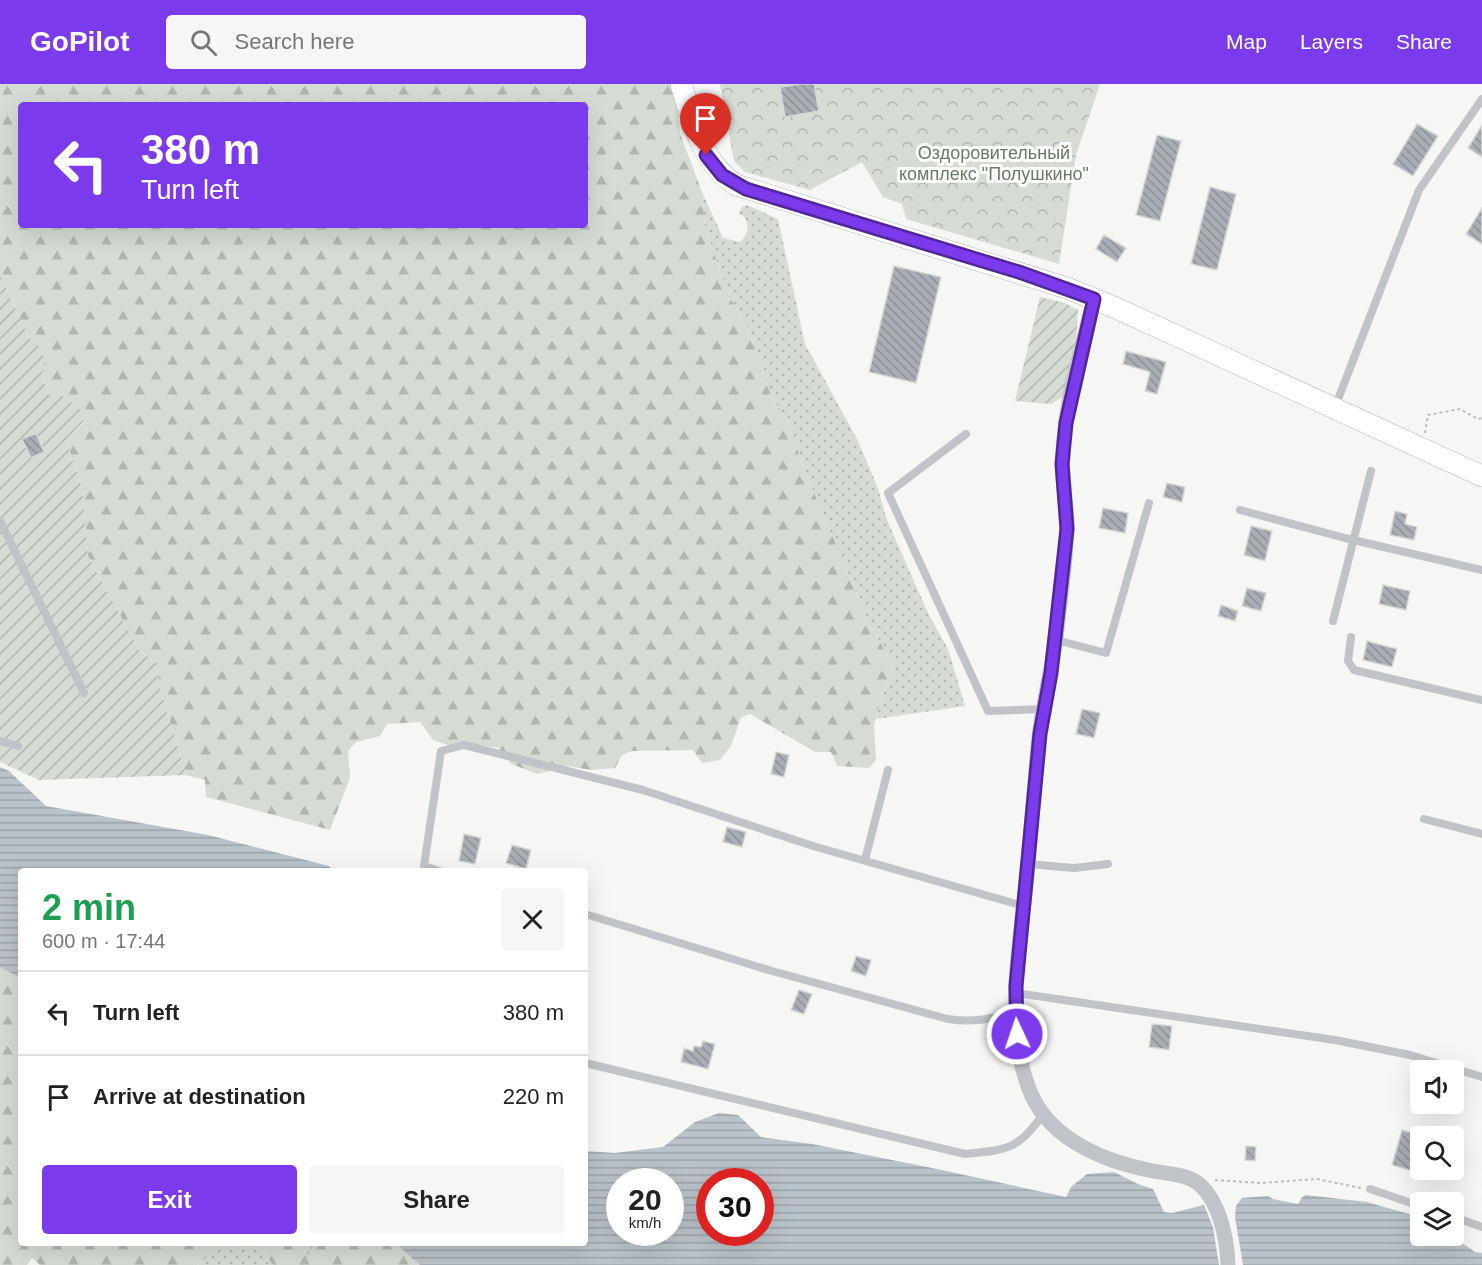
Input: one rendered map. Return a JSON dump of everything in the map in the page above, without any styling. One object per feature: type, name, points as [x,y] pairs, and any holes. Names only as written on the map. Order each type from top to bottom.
[{"type":"main road","points":[[681,84],[706,155],[722,175],[736,185],[759,194],[1022,273],[1094,299],[1482,476]]},
{"type":"street","points":[[1094,299],[1066,423],[1062,464],[1067,529],[1056,640],[1040,734],[1016,993],[1015,1011],[1022,1066],[1033,1097],[1043,1114],[1057,1131],[1067,1138],[1111,1159],[1146,1170],[1190,1178],[1204,1189],[1215,1206],[1223,1233],[1228,1265]]},
{"type":"lane","points":[[1335,408],[1419,190],[1482,99]]},
{"type":"lane","points":[[966,434],[888,493],[988,711],[1044,709]]},
{"type":"lane","points":[[1333,621],[1371,471]]},
{"type":"lane","points":[[1056,640],[1106,653],[1149,503]]},
{"type":"lane","points":[[1240,510],[1482,570]]},
{"type":"lane","points":[[0,521],[84,693]]},
{"type":"lane","points":[[1352,637],[1348,661],[1354,670],[1482,700]]},
{"type":"lane","points":[[0,741],[18,746]]},
{"type":"lane","points":[[430,868],[424,866],[441,751],[464,745],[643,790],[754,828],[1024,906]]},
{"type":"lane","points":[[865,860],[888,770]]},
{"type":"lane","points":[[1424,819],[1482,834]]},
{"type":"lane","points":[[1028,864],[1074,867],[1108,864]]},
{"type":"lane","points":[[588,915],[772,970],[948,1018],[975,1022],[1015,1011]]},
{"type":"lane","points":[[1016,993],[1335,1040],[1410,1055],[1482,1077]]},
{"type":"lane","points":[[588,1064],[965,1154],[1002,1150],[1015,1145],[1032,1131],[1043,1114]]},
{"type":"lane","points":[[1370,1190],[1410,1203]]},
{"type":"lane","points":[[1464,1221],[1482,1227]]},
{"type":"path","points":[[1422,448],[1428,415],[1460,409],[1482,418]]},
{"type":"path","points":[[1190,1178],[1261,1183],[1317,1179],[1370,1190]]},
{"type":"path","points":[[302,1265],[312,1246]]},
{"type":"green space","points":[[0,84],[670,84],[677,107],[680,133],[702,192],[705,227],[729,296],[749,330],[771,396],[787,420],[804,469],[870,625],[893,665],[891,681],[884,688],[874,725],[876,760],[869,768],[837,766],[831,752],[815,752],[750,714],[741,717],[731,746],[720,760],[702,763],[693,750],[632,751],[622,755],[615,768],[591,770],[568,766],[538,774],[511,764],[499,748],[480,745],[456,748],[433,740],[420,722],[387,724],[380,736],[356,742],[348,751],[350,778],[330,830],[206,797],[205,780],[186,775],[159,685],[158,664],[139,650],[88,556],[82,488],[66,440],[83,423],[49,395],[42,376],[37,343],[29,338],[0,275]]},
{"type":"green space","name":"Оздоровительный комплекс \"Полушкино\"","points":[[720,84],[1100,84],[1076,155],[1059,264],[906,219],[902,204],[883,197],[862,162],[810,190],[745,172],[734,161]]},
{"type":"green space","points":[[702,192],[723,238],[741,242],[748,231],[746,219],[739,213],[742,207],[747,205],[778,219],[805,344],[858,441],[877,486],[887,520],[928,613],[948,649],[965,706],[876,719],[884,688],[891,681],[893,665],[870,625],[804,469],[787,420],[771,396],[749,330],[729,296],[705,227]]},
{"type":"green space","points":[[0,275],[29,338],[37,343],[45,360],[42,376],[49,395],[61,395],[83,412],[83,422],[66,440],[82,488],[88,556],[139,650],[158,664],[159,685],[186,775],[39,780],[0,762]]},
{"type":"green space","points":[[1040,297],[1065,303],[1078,310],[1076,344],[1066,395],[1051,404],[1015,401]]},
{"type":"green space","points":[[0,967],[18,977],[18,1246],[219,1246],[198,1265],[40,1265],[32,1258],[27,1265],[0,1265]]},
{"type":"green space","points":[[219,1246],[259,1246],[273,1265],[198,1265]]},
{"type":"green space","points":[[259,1246],[398,1246],[420,1265],[273,1265]]},
{"type":"shaded area","points":[[0,767],[9,771],[46,806],[208,835],[331,868],[18,868],[18,977],[0,967]]},
{"type":"shaded area","points":[[719,1113],[738,1115],[761,1137],[812,1144],[1066,1197],[1071,1187],[1087,1174],[1114,1172],[1153,1189],[1164,1212],[1172,1213],[1204,1205],[1213,1227],[1219,1265],[420,1265],[398,1246],[588,1246],[588,1151],[615,1153],[663,1147],[695,1122]]},
{"type":"shaded area","points":[[1306,1195],[1367,1202],[1410,1214],[1410,1246],[1464,1244],[1475,1252],[1482,1253],[1482,1265],[1243,1265],[1235,1217],[1236,1206],[1242,1198],[1268,1196],[1298,1204]]},
{"type":"building","points":[[814,84],[819,111],[785,117],[780,87]]},
{"type":"building","points":[[1417,124],[1438,136],[1413,176],[1393,164]]},
{"type":"building","points":[[1482,125],[1482,157],[1468,148]]},
{"type":"building","points":[[1157,135],[1181,141],[1160,221],[1136,215]]},
{"type":"building","points":[[1210,187],[1236,194],[1217,270],[1191,264]]},
{"type":"building","points":[[1482,208],[1482,244],[1466,234]]},
{"type":"building","points":[[1104,235],[1126,248],[1117,262],[1096,249]]},
{"type":"building","points":[[894,266],[941,277],[916,383],[869,372]]},
{"type":"building","points":[[1126,351],[1166,362],[1157,394],[1145,391],[1150,372],[1123,364]]},
{"type":"building","points":[[36,433],[44,452],[31,458],[22,439]]},
{"type":"building","points":[[1167,483],[1185,487],[1182,502],[1163,497]]},
{"type":"building","points":[[1103,508],[1128,513],[1125,533],[1099,528]]},
{"type":"building","points":[[1395,511],[1407,514],[1405,524],[1417,527],[1414,540],[1390,535]]},
{"type":"building","points":[[1251,526],[1272,531],[1265,561],[1244,555]]},
{"type":"building","points":[[1383,585],[1410,591],[1406,610],[1379,604]]},
{"type":"building","points":[[1247,588],[1266,593],[1261,611],[1242,606]]},
{"type":"building","points":[[1221,605],[1238,611],[1235,621],[1218,616]]},
{"type":"building","points":[[1367,641],[1397,649],[1392,667],[1363,660]]},
{"type":"building","points":[[1082,709],[1100,713],[1094,738],[1076,734]]},
{"type":"building","points":[[776,752],[789,755],[784,777],[771,774]]},
{"type":"building","points":[[727,827],[746,832],[742,847],[723,842]]},
{"type":"building","points":[[464,834],[481,838],[475,864],[459,861]]},
{"type":"building","points":[[512,845],[531,850],[526,868],[506,863]]},
{"type":"building","points":[[856,956],[871,960],[866,976],[851,971]]},
{"type":"building","points":[[799,990],[812,994],[804,1014],[791,1010]]},
{"type":"building","points":[[1152,1024],[1172,1026],[1169,1050],[1149,1047]]},
{"type":"building","points":[[703,1041],[715,1044],[708,1069],[681,1062],[684,1048],[693,1051],[694,1046],[701,1047]]},
{"type":"building","points":[[1402,1130],[1410,1132],[1410,1170],[1392,1165]]},
{"type":"building","points":[[1246,1146],[1256,1147],[1255,1161],[1245,1160]]},
{"type":"route","points":[[706,155],[722,175],[736,185],[759,194],[1022,273],[1094,299],[1066,423],[1062,464],[1067,529],[1057,632],[1040,734],[1016,986],[1017,1034]]}]
